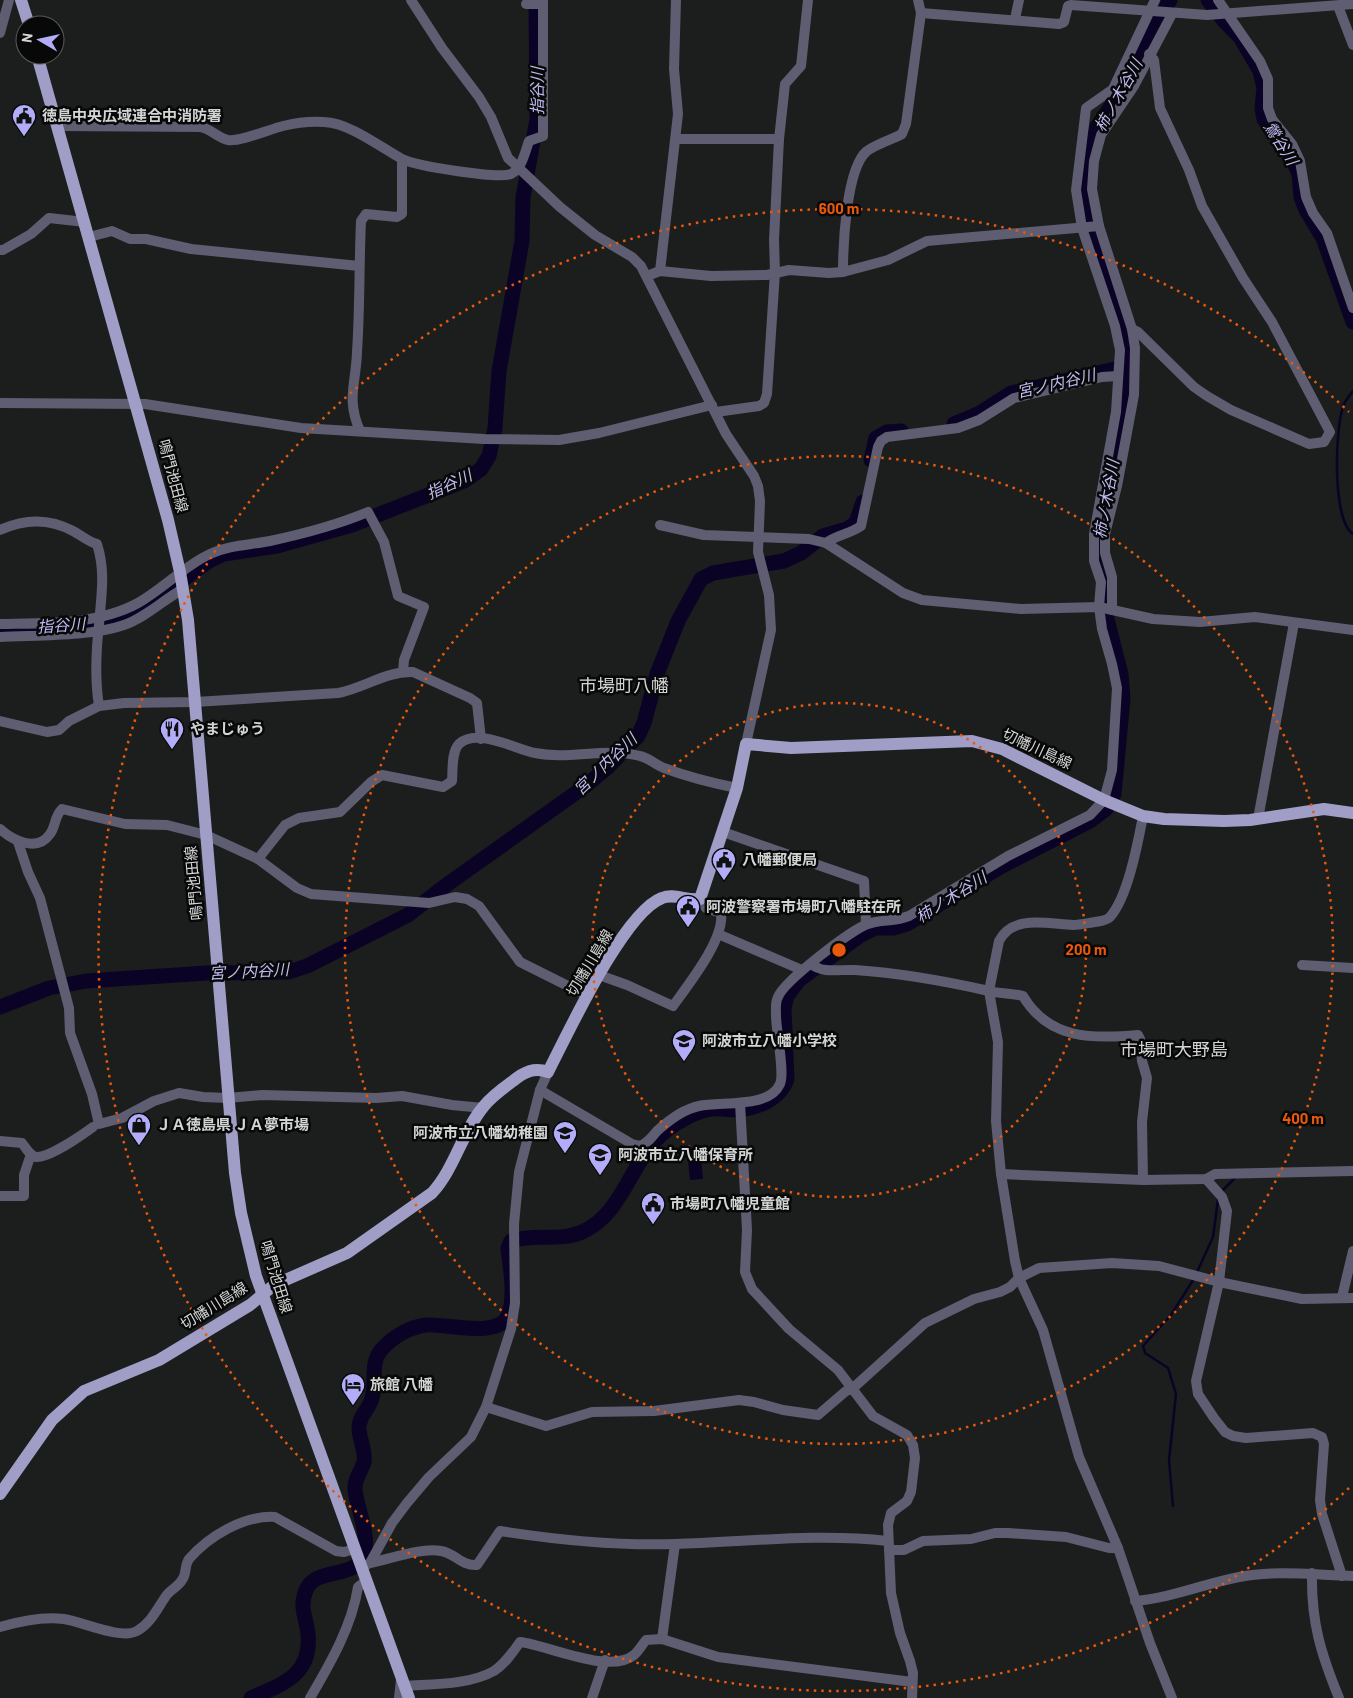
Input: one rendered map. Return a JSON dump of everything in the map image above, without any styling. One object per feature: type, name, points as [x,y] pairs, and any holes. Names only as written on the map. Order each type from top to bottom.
[{"type":"main road","points":[[22,0],[26,15]]},
{"type":"main road","name":"鳴門池田線","points":[[41,65],[135,403],[181,580],[195,702],[228,1098],[241,1213],[263,1294],[361,1560],[366,1582],[404,1690]]},
{"type":"main road","name":"切幡川島線","points":[[746,744],[791,748],[952,741],[977,742],[1011,753],[1108,801],[1144,816],[1190,820],[1258,819],[1324,809],[1353,813]]},
{"type":"main road","points":[[700,899],[724,832],[737,788],[746,744]]},
{"type":"main road","name":"切幡川島線","points":[[0,1494],[52,1420],[71,1400],[84,1390],[159,1360],[282,1281],[347,1253],[432,1193],[444,1180],[482,1108],[496,1093],[523,1073],[538,1069],[548,1072],[599,975],[622,938],[650,905],[663,897],[692,901],[700,899]]},
{"type":"street","points":[[0,33],[9,0]]},
{"type":"street","points":[[411,0],[442,48],[480,97],[491,117],[508,158],[523,174],[595,235],[632,257],[647,276],[662,312],[758,486],[760,501],[757,539],[769,595],[771,630],[746,744]]},
{"type":"street","points":[[660,271],[678,114],[674,69],[676,0]]},
{"type":"street","points":[[0,403],[135,403],[284,427],[488,439],[559,440],[582,437],[714,408],[759,406],[764,403],[775,272],[774,240],[779,139],[785,84],[801,66],[808,0]]},
{"type":"street","points":[[843,272],[844,229],[856,169],[866,152],[902,134],[907,115],[921,13],[918,0]]},
{"type":"street","points":[[1016,19],[1019,0]]},
{"type":"street","points":[[540,1090],[632,1144],[640,1146],[679,1115],[697,1106],[740,1103],[758,1099],[772,1092],[780,1084],[781,1074],[776,1009],[778,997],[788,982],[811,967],[866,924],[895,921],[909,916],[1008,856],[1090,815],[1108,801],[1112,770],[1117,688],[1102,629],[1112,577],[1105,553],[1105,534],[1117,486],[1123,379],[1115,326],[1091,227],[1092,189],[1094,161],[1098,144],[1114,114],[1134,86],[1150,54],[1162,13],[1155,0]]},
{"type":"street","points":[[1218,0],[1224,14],[1241,31],[1268,79],[1268,108],[1272,119],[1292,144],[1300,160],[1306,197],[1313,213],[1327,233],[1353,308]]},
{"type":"street","points":[[523,174],[535,139],[543,136],[542,2],[527,4]]},
{"type":"street","points":[[921,13],[1016,19],[1059,24],[1064,22],[1068,6],[1072,5],[1207,15],[1353,4]]},
{"type":"street","points":[[1338,6],[1353,45]]},
{"type":"street","points":[[1106,608],[1101,582],[1094,561],[1094,534],[1123,379],[1136,348],[1132,329],[1076,190],[1086,108],[1113,89],[1162,13]]},
{"type":"street","points":[[1132,329],[1144,337],[1194,387],[1230,410],[1309,444],[1324,442],[1330,432],[1272,322],[1242,278],[1202,206],[1189,170],[1160,108],[1154,60],[1150,54]]},
{"type":"street","points":[[58,126],[201,127],[210,129],[220,137],[230,140],[284,126],[325,122],[336,124],[376,142],[404,160],[445,169],[494,175],[523,174]]},
{"type":"street","points":[[676,139],[779,139]]},
{"type":"street","points":[[360,431],[353,416],[351,402],[357,353],[361,221],[366,214],[397,217],[402,214],[402,163],[404,160]]},
{"type":"street","points":[[0,250],[31,234],[50,218],[85,222]]},
{"type":"street","points":[[647,276],[660,271],[720,276],[761,276],[789,270],[829,273],[843,272],[888,260],[927,241],[1091,227]]},
{"type":"street","points":[[89,237],[112,231],[130,239],[146,240],[192,249],[359,266]]},
{"type":"street","points":[[823,543],[852,533],[861,526],[878,447],[881,441],[887,437],[958,428],[979,420],[1014,398],[1102,377],[1123,379]]},
{"type":"street","points":[[0,624],[58,622],[123,625],[137,619],[209,554],[227,548],[295,535],[368,512],[384,542],[398,596],[424,607],[404,660],[403,672]]},
{"type":"street","points":[[0,530],[30,520],[49,523],[71,530],[97,544],[102,560],[103,579],[99,623],[99,706]]},
{"type":"street","points":[[660,524],[704,535],[809,540],[823,543],[903,593],[922,600],[1021,610],[1106,608],[1153,619],[1200,622],[1255,617],[1353,630]]},
{"type":"street","points":[[0,637],[99,623],[111,615],[181,580]]},
{"type":"street","points":[[1258,819],[1294,623]]},
{"type":"street","points":[[0,720],[47,732],[59,730],[69,721],[99,706],[124,703],[195,702],[338,693],[354,690],[403,672],[413,672],[477,703],[481,739]]},
{"type":"street","points":[[258,859],[285,825],[299,818],[340,812],[370,782],[382,775],[443,787],[452,781],[454,753],[458,744],[464,741],[496,740],[513,745],[524,751],[538,754],[582,755],[599,751],[642,756],[661,767],[693,779],[737,788]]},
{"type":"street","points":[[0,829],[18,842],[34,843],[44,840],[51,834],[57,814],[62,809],[125,824],[167,825],[206,835],[258,859],[298,888],[312,894],[428,903],[455,897],[467,899],[479,906],[520,962],[588,996]]},
{"type":"street","points":[[1144,816],[1139,842],[1119,901],[1110,917],[1106,920],[1075,925],[1018,924],[1002,936],[999,941],[989,991],[998,1042],[996,1120],[1001,1174],[1019,1278],[1043,1330],[1079,1456],[1118,1548],[1135,1601],[1172,1698]]},
{"type":"street","points":[[724,832],[864,881],[866,924]]},
{"type":"street","points":[[18,842],[28,872],[40,898],[69,1008],[70,1033],[92,1094],[99,1124],[122,1118],[168,1094],[179,1093],[203,1097],[228,1098],[262,1095],[376,1098],[402,1096],[482,1108]]},
{"type":"street","points":[[599,975],[627,984],[673,1006],[699,969],[723,922],[721,913],[706,908],[700,899]]},
{"type":"street","points":[[718,934],[811,967],[888,973],[965,984],[989,991],[1023,996],[1030,1009],[1042,1019],[1072,1035],[1098,1037],[1138,1036],[1140,1038],[1142,1061],[1147,1078],[1142,1122],[1143,1180]]},
{"type":"street","points":[[1302,965],[1353,968]]},
{"type":"street","points":[[361,1560],[429,1477],[471,1436],[486,1407],[511,1329],[516,1303],[514,1250],[516,1194],[519,1172],[540,1090],[548,1072]]},
{"type":"street","points":[[740,1103],[746,1230],[745,1272],[752,1289],[768,1308],[838,1370],[873,1416],[907,1435],[914,1445],[915,1458],[911,1492],[907,1501],[891,1513],[888,1546],[894,1610],[910,1660],[912,1698]]},
{"type":"street","points":[[0,1141],[22,1143],[36,1157],[42,1156],[72,1141],[93,1127]]},
{"type":"street","points":[[0,1196],[24,1196],[24,1175],[31,1154]]},
{"type":"street","points":[[1001,1174],[1143,1180],[1206,1179],[1215,1174],[1353,1171]]},
{"type":"street","points":[[1206,1179],[1220,1195],[1227,1211],[1219,1282],[1196,1381],[1198,1394],[1225,1432],[1233,1436],[1246,1438],[1313,1433],[1322,1437],[1324,1444],[1320,1500],[1322,1514],[1342,1576]]},
{"type":"street","points":[[1342,1298],[1353,1251]]},
{"type":"street","points":[[486,1407],[546,1426],[592,1412],[654,1411],[739,1400],[783,1410],[818,1415],[852,1389],[925,1323],[974,1299],[1000,1292],[1010,1287],[1019,1278],[1039,1268],[1054,1266],[1112,1263],[1159,1266],[1219,1282],[1302,1299],[1353,1298]]},
{"type":"street","points":[[0,1627],[16,1622],[50,1618],[64,1619],[123,1634],[138,1631],[150,1621],[167,1593],[184,1578],[188,1560],[226,1530],[240,1523],[266,1517],[275,1518],[336,1551],[344,1552],[361,1560],[432,1550],[443,1551],[467,1566],[476,1565],[500,1531],[595,1543],[675,1544],[831,1537],[904,1550],[923,1541],[972,1539],[1008,1533],[1066,1537],[1109,1548],[1118,1548]]},
{"type":"street","points":[[662,1639],[675,1544]]},
{"type":"street","points":[[1135,1601],[1174,1596],[1193,1587],[1241,1577],[1312,1574],[1353,1576]]},
{"type":"street","points":[[1312,1574],[1314,1624],[1327,1671],[1339,1698]]},
{"type":"street","points":[[310,1698],[343,1635],[356,1603],[358,1587],[366,1582]]},
{"type":"street","points":[[404,1690],[483,1676],[505,1661],[520,1642],[577,1658],[624,1660],[634,1655],[646,1640],[662,1639],[718,1657],[912,1682]]},
{"type":"street","points":[[592,1698],[605,1660]]},
{"type":"shaded area","points":[[700,1148],[703,1179],[690,1180],[687,1149]]},
{"type":"waterway","name":"指谷川","points":[[0,630],[116,621],[133,614],[209,561],[224,554],[277,546],[352,525],[464,481],[481,469],[489,456],[495,428],[499,371],[522,241],[523,197],[537,119],[536,0]]},
{"type":"waterway","name":"柿ノ木谷川","points":[[251,1698],[284,1683],[300,1669],[305,1660],[308,1648],[308,1634],[303,1602],[306,1590],[311,1583],[326,1575],[353,1568],[364,1554],[364,1531],[355,1490],[364,1462],[359,1423],[372,1398],[376,1359],[383,1348],[403,1333],[420,1326],[482,1328],[493,1327],[502,1323],[508,1316],[512,1300],[508,1248],[511,1241],[573,1235],[595,1225],[614,1204],[653,1143],[673,1126],[706,1110],[751,1108],[766,1102],[779,1093],[787,1079],[784,1008],[787,996],[799,980],[861,935],[875,928],[893,928],[907,924],[1000,867],[1090,821],[1106,809],[1114,794],[1123,699],[1121,674],[1106,615],[1107,580],[1098,554],[1098,534],[1114,468],[1126,396],[1128,340],[1096,241],[1086,193],[1088,159],[1097,127],[1116,99],[1170,0]]},
{"type":"waterway","name":"鶯谷川","points":[[1208,0],[1224,21],[1240,37],[1260,71],[1264,88],[1262,108],[1264,119],[1290,153],[1299,174],[1301,197],[1306,210],[1323,238],[1353,322]]},
{"type":"waterway","name":"宮ノ内谷川","points":[[954,424],[978,414],[1011,393],[1128,366]]},
{"type":"waterway","points":[[1353,391],[1343,407],[1340,418],[1337,454],[1338,494],[1341,511],[1346,525],[1353,534]]},
{"type":"waterway","name":"宮ノ内谷川","points":[[871,460],[876,438],[887,432],[901,431]]},
{"type":"waterway","name":"宮ノ内谷川","points":[[0,1007],[49,988],[86,981],[207,973],[289,972],[307,966],[408,915],[445,886],[584,787],[607,768],[638,736],[644,723],[657,674],[678,621],[701,579],[713,573],[784,561],[801,553],[823,536],[847,529],[856,523],[863,502]]},
{"type":"waterway","points":[[1221,1192],[1235,1178]]},
{"type":"waterway","points":[[1197,1272],[1213,1237],[1218,1199]]},
{"type":"waterway","points":[[1173,1506],[1169,1460],[1176,1394],[1168,1368],[1145,1353],[1143,1346],[1171,1315],[1195,1277]]},
{"type":"place","name":"徳島中央広域連合中消防署","points":[[24,137]]},
{"type":"place","name":"やまじゅう","points":[[172,750]]},
{"type":"place","name":"八幡郵便局","points":[[724,881]]},
{"type":"place","name":"阿波警察署市場町八幡駐在所","points":[[688,928]]},
{"type":"place","name":"阿波市立八幡小学校","points":[[684,1062]]},
{"type":"place","name":"ＪＡ徳島県 ＪＡ夢市場","points":[[139,1146]]},
{"type":"place","name":"阿波市立八幡幼稚園","points":[[565,1154]]},
{"type":"place","name":"阿波市立八幡保育所","points":[[600,1176]]},
{"type":"place","name":"市場町八幡児童館","points":[[653,1225]]},
{"type":"place","name":"旅館 八幡","points":[[353,1406]]},
{"type":"district","name":"市場町八幡","points":[[624,686]]},
{"type":"district","name":"市場町大野島","points":[[1174,1050]]}]
